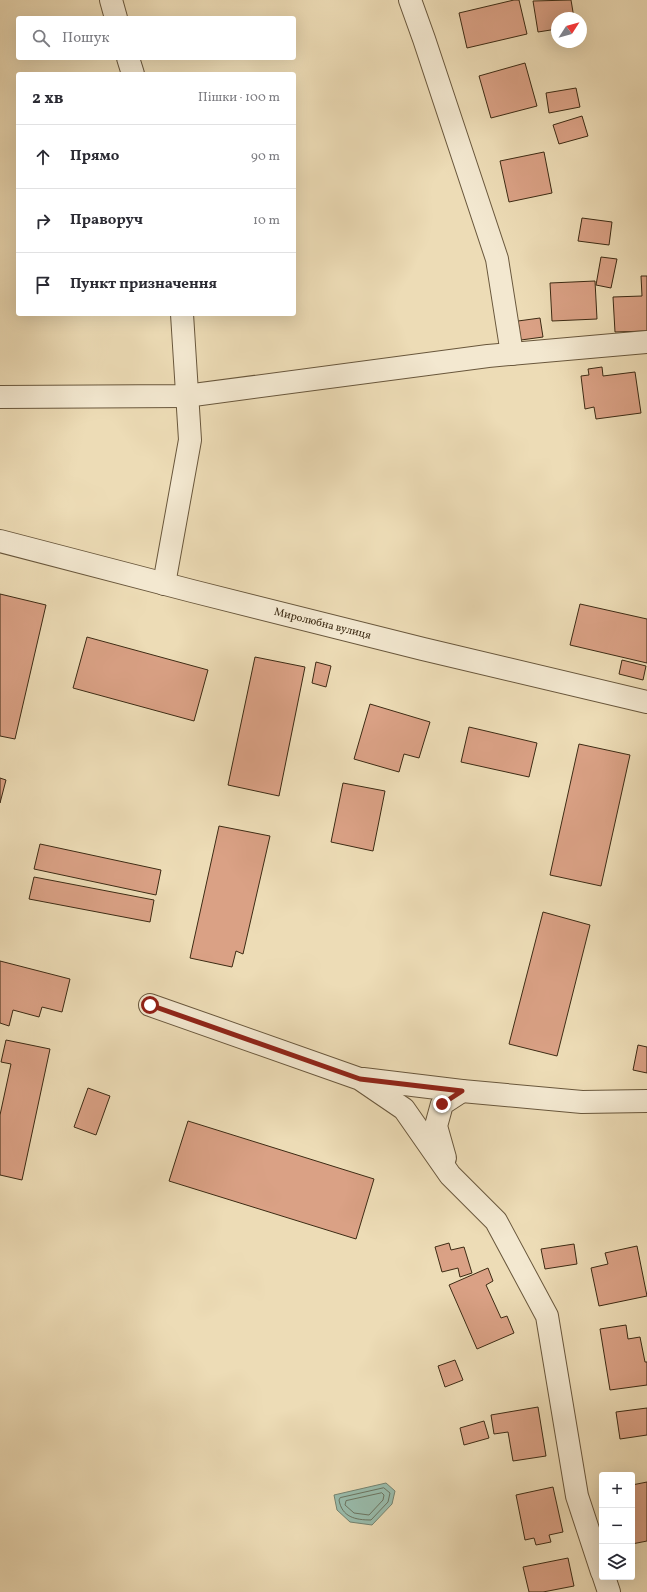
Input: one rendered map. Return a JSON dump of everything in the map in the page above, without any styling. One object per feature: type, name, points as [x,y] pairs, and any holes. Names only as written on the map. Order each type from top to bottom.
[{"type":"street","points":[[111,0],[115,16]]},
{"type":"street","points":[[410,0],[497,259],[512,354]]},
{"type":"street","points":[[129,60],[132,72]]},
{"type":"street","points":[[164,584],[190,440],[182,316]]},
{"type":"street","points":[[0,397],[186,396],[512,354],[647,342]]},
{"type":"street","name":"Миролюбна вулиця","points":[[0,541],[424,649],[647,702]]},
{"type":"street","points":[[150,1005],[360,1079],[462,1091],[582,1102],[647,1101]]},
{"type":"street","points":[[360,1079],[404,1109],[450,1174],[496,1221],[547,1316],[577,1496],[599,1563]]},
{"type":"street","points":[[450,1174],[436,1126],[442,1104],[462,1091]]},
{"type":"street","points":[[605,1580],[609,1592]]},
{"type":"water","points":[[386,1483],[395,1491],[392,1504],[372,1525],[350,1522],[337,1510],[334,1495]]},
{"type":"building","points":[[519,0],[527,34],[467,48],[459,13]]},
{"type":"building","points":[[571,0],[573,12],[551,12],[551,30],[538,32],[533,1]]},
{"type":"building","points":[[525,63],[537,106],[491,118],[479,76]]},
{"type":"building","points":[[576,88],[580,107],[549,113],[546,93]]},
{"type":"building","points":[[582,116],[588,136],[559,144],[553,125]]},
{"type":"building","points":[[544,152],[552,193],[509,202],[500,161]]},
{"type":"building","points":[[582,218],[612,222],[609,245],[578,241]]},
{"type":"building","points":[[601,257],[617,259],[611,288],[596,285]]},
{"type":"building","points":[[641,276],[647,276],[647,331],[615,332],[613,297],[642,296]]},
{"type":"building","points":[[595,281],[597,319],[552,321],[550,283]]},
{"type":"building","points":[[540,318],[543,337],[521,340],[518,321]]},
{"type":"building","points":[[602,367],[603,376],[635,372],[641,413],[596,419],[594,407],[585,409],[581,376],[589,375],[588,369]]},
{"type":"building","points":[[0,594],[46,605],[15,739],[0,736]]},
{"type":"building","points":[[580,604],[647,619],[647,663],[570,645]]},
{"type":"building","points":[[87,637],[208,670],[194,721],[73,688]]},
{"type":"building","points":[[255,657],[305,667],[279,796],[228,785]]},
{"type":"building","points":[[622,660],[646,666],[643,680],[619,674]]},
{"type":"building","points":[[316,662],[331,666],[326,687],[312,683]]},
{"type":"building","points":[[370,704],[430,722],[419,758],[404,754],[399,772],[354,759]]},
{"type":"building","points":[[469,727],[537,743],[529,777],[461,762]]},
{"type":"building","points":[[579,744],[630,755],[601,886],[550,875]]},
{"type":"building","points":[[0,778],[6,780],[0,803]]},
{"type":"building","points":[[343,783],[385,791],[373,851],[331,842]]},
{"type":"building","points":[[219,826],[270,836],[243,954],[236,951],[232,967],[190,958]]},
{"type":"building","points":[[40,844],[161,870],[156,895],[34,869]]},
{"type":"building","points":[[34,877],[154,900],[150,922],[29,899]]},
{"type":"building","points":[[543,912],[590,925],[557,1056],[509,1044]]},
{"type":"building","points":[[0,961],[70,979],[62,1012],[42,1007],[39,1017],[13,1010],[9,1026],[0,1023]]},
{"type":"building","points":[[6,1040],[50,1049],[22,1180],[0,1175],[0,1115],[11,1064],[1,1062]]},
{"type":"building","points":[[638,1045],[647,1047],[647,1073],[633,1070]]},
{"type":"building","points":[[88,1088],[110,1096],[96,1135],[74,1127]]},
{"type":"building","points":[[188,1121],[374,1179],[356,1239],[169,1181]]},
{"type":"building","points":[[449,1243],[451,1250],[464,1247],[472,1273],[460,1277],[458,1268],[442,1272],[435,1247]]},
{"type":"building","points":[[574,1244],[577,1264],[545,1269],[541,1249]]},
{"type":"building","points":[[637,1246],[647,1296],[599,1306],[591,1268],[608,1264],[605,1253]]},
{"type":"building","points":[[488,1268],[493,1281],[486,1285],[501,1318],[507,1316],[514,1333],[477,1349],[449,1285]]},
{"type":"building","points":[[626,1325],[628,1339],[640,1337],[645,1362],[647,1362],[647,1385],[610,1390],[600,1329]]},
{"type":"building","points":[[455,1360],[463,1380],[445,1387],[438,1366]]},
{"type":"building","points":[[538,1407],[546,1456],[513,1461],[508,1432],[494,1434],[491,1415]]},
{"type":"building","points":[[647,1408],[647,1435],[620,1439],[616,1412]]},
{"type":"building","points":[[484,1421],[489,1438],[464,1445],[460,1428]]},
{"type":"building","points":[[647,1482],[647,1541],[635,1543],[635,1508],[635,1484]]},
{"type":"building","points":[[553,1487],[563,1532],[549,1535],[551,1542],[536,1545],[534,1538],[525,1540],[516,1495]]},
{"type":"building","points":[[568,1558],[574,1586],[543,1592],[529,1592],[523,1567]]},
{"type":"route","points":[[150,1005],[360,1079],[462,1091],[442,1104]]}]
